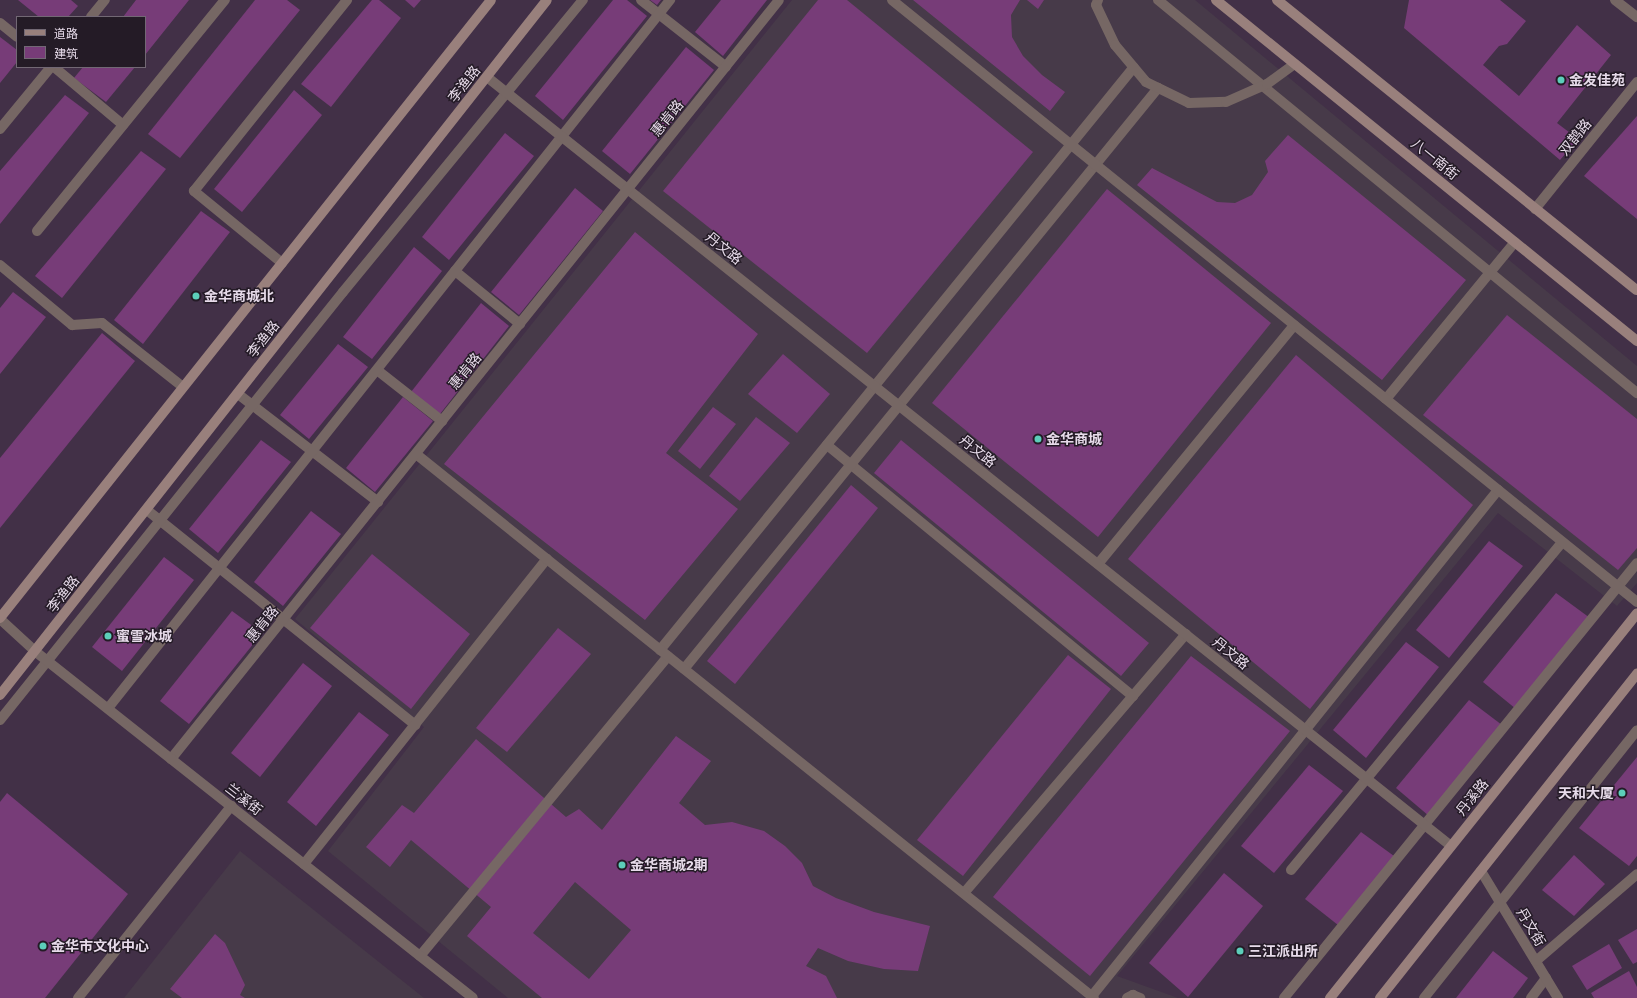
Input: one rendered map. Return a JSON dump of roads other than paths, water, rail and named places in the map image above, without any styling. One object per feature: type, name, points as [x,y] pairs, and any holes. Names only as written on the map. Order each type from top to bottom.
[{"type":"main road","points":[[0,618],[491,0]]},
{"type":"main road","name":"李渔路","points":[[0,695],[36,652],[547,0]]},
{"type":"main road","name":"八一南街","points":[[1216,0],[1637,341]]},
{"type":"main road","name":"八一南街","points":[[1277,0],[1637,290]]},
{"type":"main road","name":"丹溪路","points":[[1330,998],[1637,614]]},
{"type":"main road","points":[[1380,998],[1637,674]]},
{"type":"street","points":[[92,16],[105,0]]},
{"type":"street","points":[[37,231],[225,0]]},
{"type":"street","points":[[282,263],[194,191],[347,0]]},
{"type":"street","points":[[0,720],[253,405],[583,0]]},
{"type":"street","points":[[641,0],[726,67]]},
{"type":"street","points":[[109,707],[670,0]]},
{"type":"street","name":"惠肯路","points":[[171,759],[779,0]]},
{"type":"street","points":[[892,0],[1637,602]]},
{"type":"street","points":[[1098,0],[1096,4],[1115,45],[1146,82],[1189,104],[1226,102],[1262,86],[1295,64]]},
{"type":"street","points":[[1158,0],[1637,393]]},
{"type":"street","points":[[1615,0],[1637,17]]},
{"type":"street","points":[[0,23],[16,36]]},
{"type":"street","points":[[420,956],[664,653],[827,445],[1134,67]]},
{"type":"street","points":[[0,129],[50,68]]},
{"type":"street","points":[[55,68],[124,125]]},
{"type":"street","name":"丹文路","points":[[487,77],[1451,846]]},
{"type":"street","name":"双鹊路","points":[[1535,209],[1637,82]]},
{"type":"street","points":[[684,668],[1158,88]]},
{"type":"street","points":[[1386,399],[1515,242]]},
{"type":"street","points":[[0,265],[72,325],[102,323],[183,387]]},
{"type":"street","points":[[455,271],[520,324]]},
{"type":"street","points":[[1098,564],[1294,325]]},
{"type":"street","points":[[377,370],[442,422]]},
{"type":"street","points":[[238,394],[378,502]]},
{"type":"street","points":[[827,445],[1133,696]]},
{"type":"street","points":[[416,454],[1093,997],[1498,490]]},
{"type":"street","points":[[147,510],[415,725]]},
{"type":"street","points":[[1291,870],[1562,542]]},
{"type":"street","points":[[304,864],[547,559]]},
{"type":"street","points":[[1284,998],[1637,563]]},
{"type":"street","name":"兰溪街","points":[[0,618],[36,652],[109,707],[171,759],[473,998]]},
{"type":"street","points":[[964,893],[1186,634]]},
{"type":"street","points":[[1424,998],[1637,730]]},
{"type":"street","points":[[78,998],[230,806]]},
{"type":"street","name":"丹文街","points":[[1480,871],[1558,998]]},
{"type":"street","points":[[1536,961],[1637,874]]},
{"type":"street","points":[[1531,998],[1546,978]]},
{"type":"street","points":[[1126,998],[1133,995],[1140,998]]},
{"type":"place","name":"金发佳苑","points":[[1561,80]]},
{"type":"place","name":"金华商城北","points":[[196,296]]},
{"type":"place","name":"金华商城","points":[[1038,439]]},
{"type":"place","name":"蜜雪冰城","points":[[108,636]]},
{"type":"place","name":"天和大厦","points":[[1622,793]]},
{"type":"place","name":"金华商城2期","points":[[622,865]]},
{"type":"place","name":"金华市文化中心","points":[[43,946]]},
{"type":"place","name":"三江派出所","points":[[1240,951]]}]
